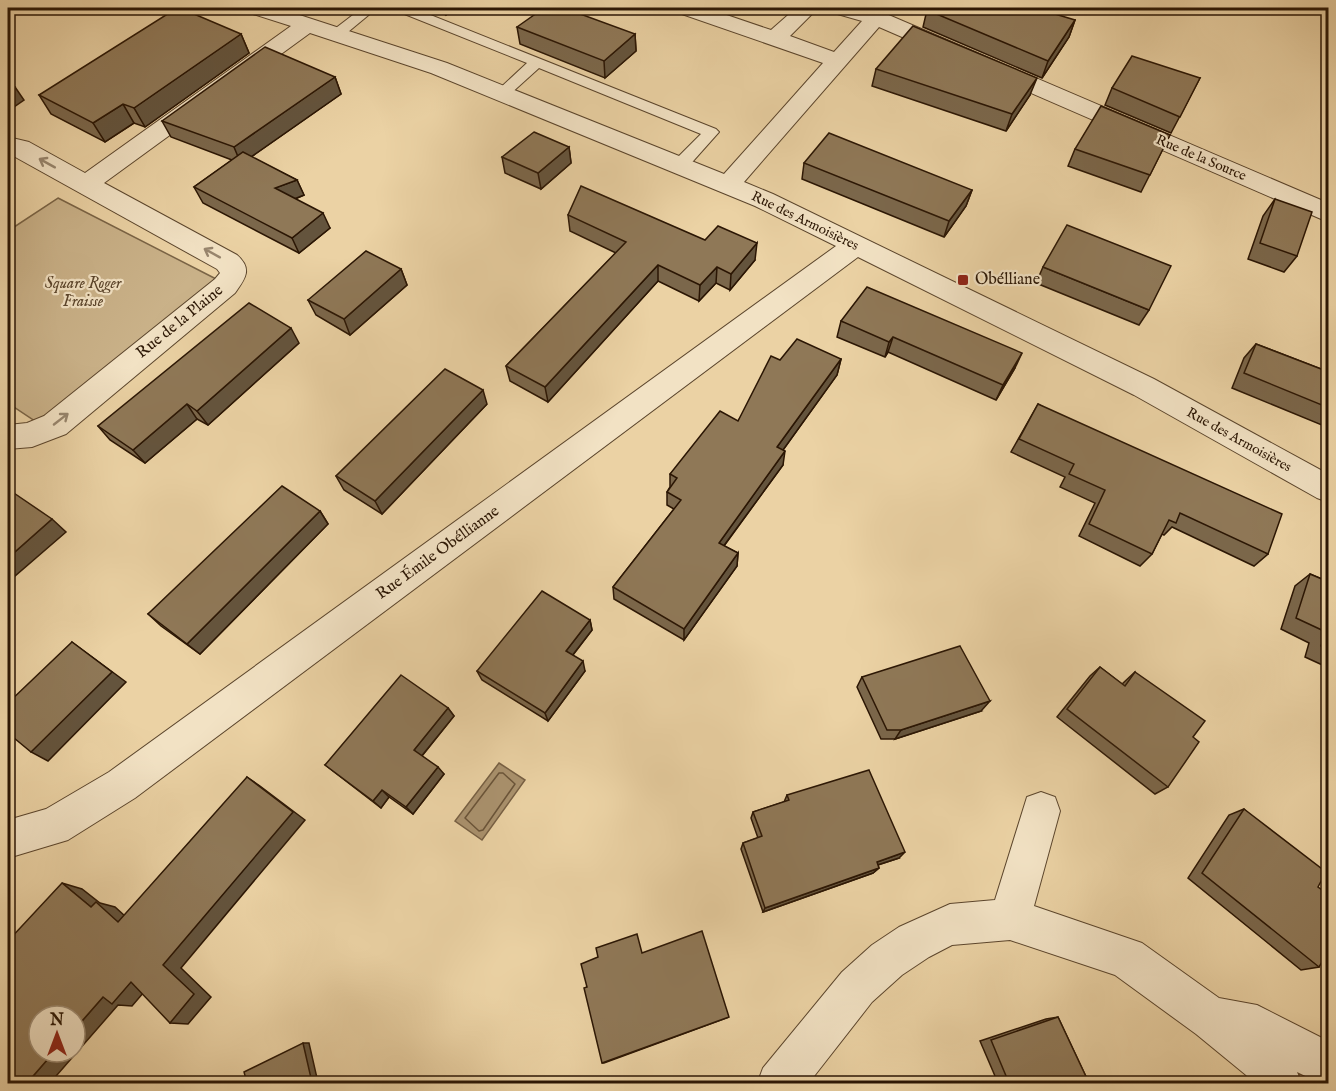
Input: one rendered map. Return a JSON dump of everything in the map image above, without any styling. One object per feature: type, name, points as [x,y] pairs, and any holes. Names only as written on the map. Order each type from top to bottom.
[{"type":"street","name":"Rue des Armoisières","points":[[258,8],[503,93],[728,185],[856,245],[1144,387],[1329,489]]},
{"type":"street","points":[[687,8],[839,61]]},
{"type":"street","points":[[775,38],[808,8]]},
{"type":"street","name":"Rue de la Source","points":[[842,8],[876,18],[1329,213]]},
{"type":"street","points":[[728,185],[876,18]]},
{"type":"street","points":[[86,184],[308,24]]},
{"type":"street","name":"Rue de la Plaine","points":[[8,145],[20,148],[227,262],[234,274],[225,286],[55,425],[40,433],[8,437]]},
{"type":"street","name":"Rue Émile Obéllianne","points":[[8,839],[54,826],[123,785],[856,245]]},
{"type":"street","points":[[1010,919],[1041,811]]},
{"type":"street","points":[[779,1083],[857,987],[887,960],[914,942],[950,925],[1010,919],[1127,958],[1211,1018],[1262,1059],[1280,1083]]},
{"type":"street","points":[[1211,1018],[1257,1028],[1329,1064]]},
{"type":"lane","points":[[337,34],[370,8]]},
{"type":"lane","points":[[402,8],[711,132],[680,165]]},
{"type":"lane","points":[[503,93],[537,62]]},
{"type":"green space","name":"Square Roger Fraisse","points":[[58,198],[220,281],[38,423],[8,403],[8,231]]},
{"type":"water","points":[[499,763],[525,780],[482,840],[455,821]]},
{"type":"building","points":[[177,8],[241,34],[134,108],[123,104],[93,123],[39,95]]},
{"type":"building","points":[[544,8],[564,8],[635,34],[604,61],[517,27]]},
{"type":"building","points":[[929,8],[1035,8],[1075,20],[1048,61],[927,10]]},
{"type":"building","points":[[913,26],[1037,78],[1012,114],[876,69]]},
{"type":"building","points":[[265,47],[335,77],[234,147],[162,121]]},
{"type":"building","points":[[1132,56],[1200,78],[1180,117],[1112,88]]},
{"type":"building","points":[[8,83],[15,87],[8,92]]},
{"type":"building","points":[[1101,106],[1170,135],[1150,175],[1075,149]]},
{"type":"building","points":[[534,132],[569,147],[538,173],[502,157]]},
{"type":"building","points":[[829,133],[972,190],[949,221],[804,163]]},
{"type":"building","points":[[243,152],[297,180],[275,188],[323,213],[292,238],[194,187]]},
{"type":"building","points":[[581,186],[705,240],[718,226],[757,243],[731,274],[717,267],[700,285],[658,265],[545,387],[506,366],[626,242],[568,215]]},
{"type":"building","points":[[1275,199],[1312,212],[1297,256],[1260,243]]},
{"type":"building","points":[[1067,225],[1171,266],[1149,310],[1043,267]]},
{"type":"building","points":[[366,251],[401,269],[344,319],[308,300]]},
{"type":"building","points":[[867,287],[1022,353],[1003,385],[893,337],[889,342],[841,321]]},
{"type":"building","points":[[249,303],[291,328],[197,411],[187,404],[133,450],[98,426]]},
{"type":"building","points":[[797,339],[841,359],[777,447],[785,451],[719,543],[738,553],[684,629],[613,587],[681,500],[667,492],[677,478],[670,474],[720,411],[738,421],[771,356],[780,360]]},
{"type":"building","points":[[1256,344],[1329,372],[1329,408],[1244,373]]},
{"type":"building","points":[[445,369],[483,390],[375,501],[336,476]]},
{"type":"building","points":[[1038,404],[1282,514],[1268,554],[1180,513],[1176,523],[1169,520],[1152,554],[1089,524],[1105,490],[1069,474],[1074,464],[1019,439]]},
{"type":"building","points":[[282,486],[320,511],[187,644],[148,614]]},
{"type":"building","points":[[8,489],[52,519],[8,558]]},
{"type":"building","points":[[1310,574],[1329,582],[1329,650],[1321,646],[1326,632],[1296,618]]},
{"type":"building","points":[[542,591],[590,620],[566,651],[583,661],[545,713],[477,671]]},
{"type":"building","points":[[72,642],[112,672],[31,752],[8,733],[8,703]]},
{"type":"building","points":[[960,646],[990,701],[901,730],[887,730],[862,677]]},
{"type":"building","points":[[1100,667],[1125,686],[1135,672],[1205,721],[1193,737],[1199,742],[1168,787],[1067,709]]},
{"type":"building","points":[[401,675],[448,708],[414,750],[438,767],[406,807],[382,790],[373,801],[325,765]]},
{"type":"building","points":[[869,770],[905,852],[877,862],[879,868],[765,908],[743,843],[762,836],[753,812],[789,800],[787,795]]},
{"type":"building","points":[[247,777],[293,812],[163,965],[194,994],[170,1023],[131,982],[112,1004],[103,997],[87,1015],[87,1004],[27,1004],[27,1064],[44,1064],[27,1083],[8,1083],[8,941],[62,883],[91,907],[96,902],[118,922]]},
{"type":"building","points":[[1244,809],[1326,872],[1318,887],[1329,895],[1329,951],[1319,967],[1202,873]]},
{"type":"building","points":[[702,931],[729,1017],[602,1063],[584,988],[587,987],[581,964],[598,957],[596,948],[637,934],[642,953]]},
{"type":"building","points":[[1058,1017],[1089,1083],[1009,1083],[991,1040]]},
{"type":"building","points":[[303,1043],[311,1078],[301,1083],[247,1083],[244,1072]]},
{"type":"place","name":"Obélliane","points":[[963,280]]}]
